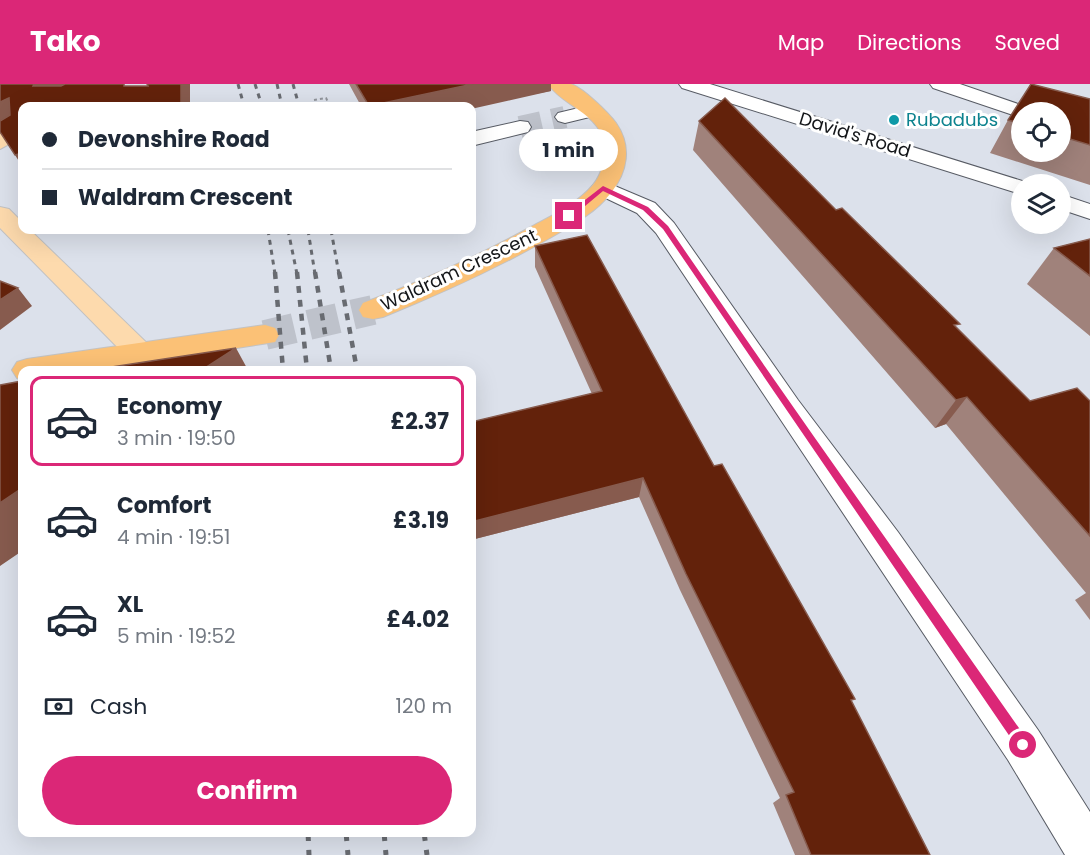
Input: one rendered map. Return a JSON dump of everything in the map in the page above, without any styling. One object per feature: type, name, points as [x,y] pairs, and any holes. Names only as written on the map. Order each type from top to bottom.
[{"type":"highway","points":[[558,84],[591,111],[614,139],[616,158],[603,188]]},
{"type":"highway","name":"Waldram Crescent","points":[[373,310],[510,250],[569,216],[603,188]]},
{"type":"highway","points":[[59,366],[265,335]]},
{"type":"highway","points":[[0,374],[18,372]]},
{"type":"main road","points":[[0,142],[18,131]]},
{"type":"main road","points":[[0,214],[18,232]]},
{"type":"main road","points":[[20,234],[141,354]]},
{"type":"street","name":"David's Road","points":[[689,84],[1011,184]]},
{"type":"street","points":[[940,84],[1011,108]]},
{"type":"street","points":[[565,117],[591,111]]},
{"type":"street","points":[[476,138],[520,127]]},
{"type":"street","points":[[603,188],[646,208],[665,228],[1023,745],[1090,854]]},
{"type":"street","points":[[1071,205],[1090,212]]},
{"type":"path","points":[[314,100],[326,98],[328,102]]},
{"type":"building","points":[[0,84],[148,86],[147,84],[181,84],[181,102],[18,102],[18,154],[15,155],[0,132],[0,121],[10,115],[9,98],[0,102]]},
{"type":"building","points":[[356,84],[473,84],[388,102],[367,102]]},
{"type":"building","points":[[1031,84],[1090,99],[1090,145],[1071,139],[1071,102],[1020,102]]},
{"type":"building","points":[[725,98],[836,210],[842,208],[960,324],[954,325],[1030,401],[1077,388],[1090,401],[1090,536],[967,397],[956,400],[699,121]]},
{"type":"building","points":[[587,235],[714,466],[722,464],[855,699],[851,700],[930,855],[811,855],[786,795],[794,792],[686,574],[643,478],[476,521],[476,421],[602,391],[535,246]]},
{"type":"building","points":[[1090,239],[1090,276],[1054,248]]},
{"type":"building","points":[[0,281],[18,288],[0,300]]},
{"type":"building","points":[[236,348],[208,366],[118,366]]},
{"type":"building","points":[[18,382],[18,491],[0,503],[0,385]]},
{"type":"tunnel","points":[[520,127],[565,117]]},
{"type":"tunnel","points":[[265,335],[373,310]]},
{"type":"railway","points":[[238,84],[243,102]]},
{"type":"railway","points":[[255,84],[261,102]]},
{"type":"railway","points":[[277,84],[281,102]]},
{"type":"railway","points":[[293,84],[298,102]]},
{"type":"railway","points":[[269,234],[275,274]]},
{"type":"railway","points":[[289,234],[297,274]]},
{"type":"railway","points":[[309,234],[315,274]]},
{"type":"railway","points":[[332,234],[339,274]]},
{"type":"railway","points":[[275,272],[283,366]]},
{"type":"railway","points":[[297,272],[307,366]]},
{"type":"railway","points":[[315,272],[330,366]]},
{"type":"railway","points":[[339,272],[356,366]]},
{"type":"railway","points":[[308,837],[309,855]]},
{"type":"railway","points":[[346,837],[348,855]]},
{"type":"railway","points":[[384,837],[386,855]]},
{"type":"railway","points":[[425,837],[427,855]]},
{"type":"place","name":"Rubadubs","points":[[894,120]]},
{"type":"route","points":[[569,216],[603,188],[646,208],[665,228],[1023,745]]}]
